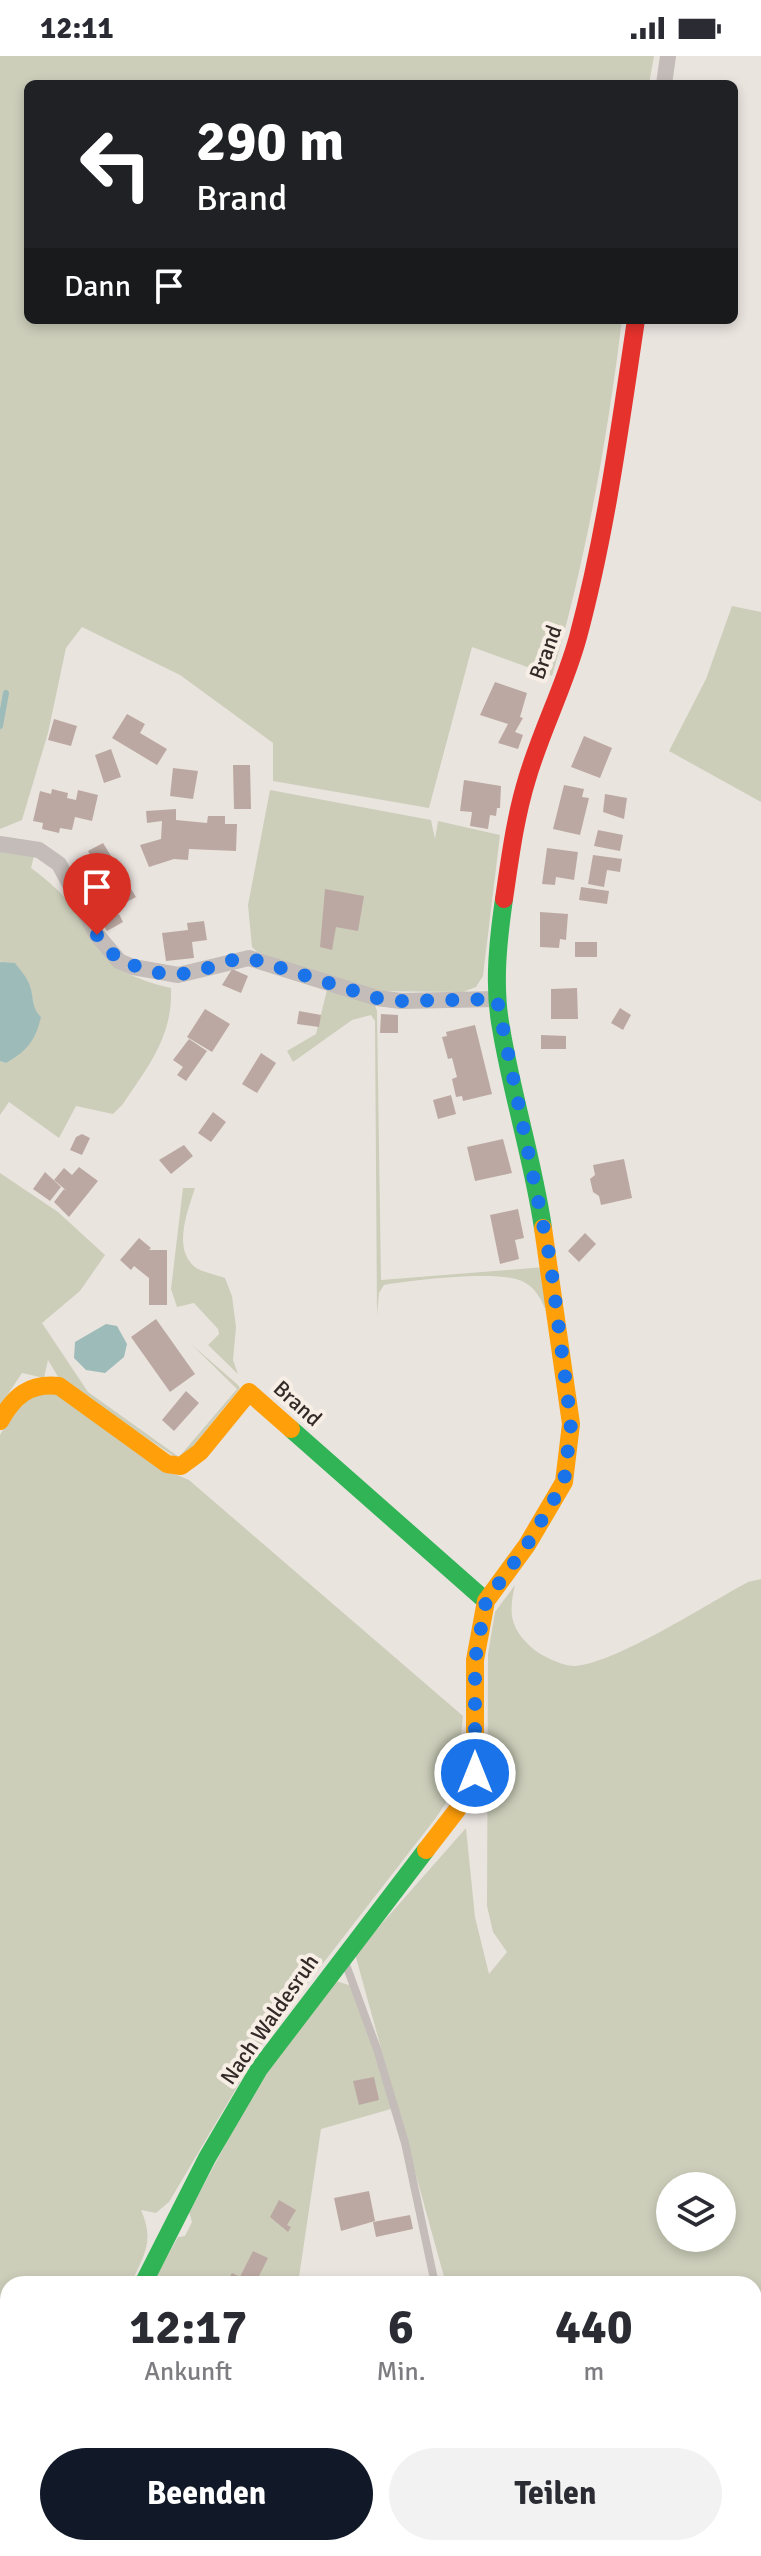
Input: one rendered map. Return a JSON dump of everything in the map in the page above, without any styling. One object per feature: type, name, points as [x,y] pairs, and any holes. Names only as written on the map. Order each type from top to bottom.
[{"type":"street","points":[[665,80],[668,56]]},
{"type":"street","name":"Brand","points":[[343,1956],[457,1810],[475,1773],[475,1660],[486,1601],[527,1545],[564,1482],[571,1424],[547,1244],[497,999],[497,951],[512,842],[527,779],[577,641],[594,575],[608,507],[635,324]]},
{"type":"street","points":[[0,844],[39,850],[59,864],[97,935],[119,961],[133,967],[178,975],[249,958],[377,998],[401,1001],[497,999]]},
{"type":"street","name":"Brand","points":[[0,1421],[23,1389],[37,1385],[59,1386],[167,1464],[181,1466],[190,1462],[239,1400],[249,1392],[486,1601]]},
{"type":"street","name":"Nach Waldesruh","points":[[147,2276],[207,2158],[259,2069],[343,1956]]},
{"type":"lane","name":"Nach Waldesruh","points":[[343,1956],[377,2049],[405,2143],[433,2276]]},
{"type":"green space","points":[[0,56],[654,56],[650,80],[24,80],[24,324],[621,324],[594,500],[552,676],[472,647],[429,808],[273,781],[273,743],[180,675],[82,627],[66,648],[48,733],[22,820],[0,829]]},
{"type":"green space","points":[[732,606],[761,612],[761,802],[669,751],[706,679]]},
{"type":"green space","points":[[270,790],[431,820],[435,839],[438,821],[500,835],[483,976],[476,987],[463,992],[367,991],[257,952],[252,947],[248,905]]},
{"type":"green space","points":[[0,849],[34,856],[31,868],[70,903],[113,964],[140,979],[171,988],[171,1005],[164,1036],[123,1104],[113,1114],[76,1106],[59,1138],[9,1102],[0,1115],[0,1061],[6,1063],[34,1010],[30,986],[0,961]]},
{"type":"green space","points":[[327,990],[375,1005],[377,1011],[381,1280],[545,1267],[545,1309],[536,1292],[522,1281],[475,1276],[384,1285],[379,1293],[377,1315],[375,1021],[371,1015],[352,1020],[293,1062],[287,1051],[316,1034]]},
{"type":"green space","points":[[0,1173],[58,1212],[105,1255],[80,1291],[42,1323],[88,1392],[179,1457],[237,1389],[191,1344],[240,1388],[181,1461],[60,1380],[48,1360],[44,1378],[22,1373],[0,1406]]},
{"type":"green space","points":[[183,1188],[195,1188],[184,1229],[184,1250],[195,1267],[225,1278],[232,1296],[236,1327],[233,1360],[238,1374],[208,1345],[219,1334],[218,1329],[194,1303],[177,1307],[171,1289]]},
{"type":"green space","points":[[47,1387],[161,1468],[189,1480],[463,1716],[456,1788],[269,2033],[169,2202],[156,2213],[141,2210],[147,2240],[135,2276],[0,2276],[0,1435],[24,1393]]},
{"type":"green space","points":[[761,1579],[761,2276],[444,2276],[355,1954],[466,1828],[475,1917],[489,1974],[507,1952],[493,1932],[487,1906],[488,1654],[495,1612],[515,1585],[512,1603],[514,1625],[530,1646],[557,1662],[575,1666],[593,1662],[637,1644],[748,1582]]},
{"type":"green space","points":[[336,1981],[352,1986],[375,2048],[391,2109],[321,2129],[299,2276],[156,2276],[178,2237],[185,2236],[192,2222],[189,2212],[256,2088]]},
{"type":"water","points":[[0,962],[15,963],[30,986],[33,1002],[41,1017],[29,1044],[6,1063],[0,1061]]},
{"type":"water","points":[[106,1324],[117,1326],[127,1344],[124,1357],[105,1373],[86,1370],[74,1358],[75,1342]]},
{"type":"building","points":[[495,682],[527,693],[520,717],[523,718],[515,732],[523,735],[518,749],[498,743],[508,724],[480,715]]},
{"type":"building","points":[[127,714],[145,724],[140,733],[167,749],[157,765],[112,738]]},
{"type":"building","points":[[54,719],[77,726],[71,746],[48,740]]},
{"type":"building","points":[[584,736],[612,748],[600,778],[571,767]]},
{"type":"building","points":[[111,749],[121,777],[104,783],[95,755]]},
{"type":"building","points":[[233,765],[250,765],[251,809],[234,809]]},
{"type":"building","points":[[173,768],[198,771],[193,799],[170,796]]},
{"type":"building","points":[[464,780],[501,786],[500,808],[497,808],[496,816],[490,815],[488,829],[470,826],[472,812],[460,811]]},
{"type":"building","points":[[564,785],[584,789],[582,797],[589,798],[580,835],[553,829]]},
{"type":"building","points":[[52,789],[68,793],[67,798],[76,800],[78,790],[98,795],[92,821],[75,817],[72,830],[60,828],[59,833],[42,829],[43,823],[33,821],[40,791],[51,794]]},
{"type":"building","points":[[605,794],[627,798],[624,819],[603,812]]},
{"type":"building","points":[[176,809],[176,820],[207,823],[208,816],[225,816],[225,824],[237,824],[236,851],[189,849],[188,860],[174,859],[149,867],[140,845],[161,839],[162,821],[147,823],[146,811]]},
{"type":"building","points":[[598,830],[623,835],[620,851],[594,846]]},
{"type":"building","points":[[103,843],[136,897],[112,910],[83,865],[93,860],[88,851]]},
{"type":"building","points":[[547,848],[578,852],[574,880],[556,877],[555,885],[542,884]]},
{"type":"building","points":[[593,855],[622,859],[620,872],[607,870],[604,887],[588,884]]},
{"type":"building","points":[[581,887],[609,891],[607,904],[579,900]]},
{"type":"building","points":[[325,889],[364,896],[358,931],[336,927],[332,950],[320,947]]},
{"type":"building","points":[[540,912],[568,914],[566,940],[560,939],[559,948],[540,947]]},
{"type":"building","points":[[119,914],[123,922],[107,931],[102,923]]},
{"type":"building","points":[[204,921],[207,940],[192,942],[194,958],[166,961],[162,933],[188,930],[187,923]]},
{"type":"building","points":[[575,942],[597,942],[597,957],[575,957]]},
{"type":"building","points":[[232,969],[248,976],[241,993],[222,985]]},
{"type":"building","points":[[577,988],[578,1019],[551,1019],[551,989]]},
{"type":"building","points":[[620,1008],[631,1015],[623,1030],[611,1023]]},
{"type":"building","points":[[205,1009],[230,1024],[212,1052],[187,1037]]},
{"type":"building","points":[[299,1011],[321,1015],[319,1027],[297,1024]]},
{"type":"building","points":[[381,1014],[398,1015],[398,1033],[380,1033]]},
{"type":"building","points":[[475,1025],[492,1094],[463,1101],[462,1096],[456,1097],[452,1079],[457,1077],[442,1037],[447,1036],[446,1032]]},
{"type":"building","points":[[541,1035],[566,1036],[566,1049],[541,1049]]},
{"type":"building","points":[[189,1039],[207,1051],[186,1081],[177,1075],[183,1067],[173,1060]]},
{"type":"building","points":[[261,1053],[276,1063],[257,1093],[242,1084]]},
{"type":"building","points":[[451,1095],[456,1114],[438,1119],[433,1100]]},
{"type":"building","points":[[213,1112],[226,1122],[211,1142],[198,1133]]},
{"type":"building","points":[[82,1134],[90,1138],[82,1155],[70,1150],[76,1137]]},
{"type":"building","points":[[503,1139],[512,1173],[475,1181],[467,1147]]},
{"type":"building","points":[[184,1145],[193,1156],[171,1174],[159,1160]]},
{"type":"building","points":[[624,1159],[632,1198],[601,1205],[590,1179],[595,1175],[593,1165]]},
{"type":"building","points":[[79,1167],[98,1181],[69,1217],[54,1202],[64,1189],[67,1191],[54,1180],[64,1168],[72,1175]]},
{"type":"building","points":[[45,1172],[61,1187],[50,1201],[33,1189]]},
{"type":"building","points":[[518,1209],[524,1238],[515,1240],[519,1259],[500,1264],[490,1215]]},
{"type":"building","points":[[585,1233],[596,1244],[579,1262],[568,1251]]},
{"type":"building","points":[[139,1238],[151,1248],[149,1250],[167,1250],[167,1305],[149,1305],[149,1278],[134,1266],[131,1270],[120,1260]]},
{"type":"building","points":[[156,1319],[195,1374],[170,1392],[131,1337]]},
{"type":"building","points":[[186,1391],[199,1403],[174,1431],[162,1420]]},
{"type":"building","points":[[374,2077],[379,2100],[359,2105],[353,2081]]},
{"type":"building","points":[[369,2191],[375,2221],[341,2231],[334,2198]]},
{"type":"building","points":[[279,2200],[296,2210],[287,2225],[291,2227],[288,2232],[270,2217]]},
{"type":"building","points":[[410,2215],[413,2229],[376,2237],[373,2222]]},
{"type":"building","points":[[253,2251],[268,2258],[259,2276],[240,2276]]},
{"type":"waterway","points":[[0,726],[6,693]]},
{"type":"traffic: fast","points":[[504,899],[497,996],[543,1228]]},
{"type":"traffic: fast","points":[[291,1429],[486,1601]]},
{"type":"traffic: fast","points":[[147,2276],[207,2158],[259,2069],[426,1850]]},
{"type":"traffic: slow","points":[[426,1850],[457,1810],[475,1773],[475,1660],[486,1601],[527,1545],[564,1482],[571,1424],[543,1228]]},
{"type":"traffic: slow","points":[[0,1421],[24,1393],[39,1387],[59,1386],[167,1464],[181,1466],[200,1452],[249,1392],[291,1429]]},
{"type":"traffic: jam","points":[[504,899],[523,794],[573,655],[588,598],[612,479],[635,324]]},
{"type":"route","points":[[97,935],[119,961],[166,975],[192,973],[249,958],[377,998],[401,1001],[497,999],[500,1026],[534,1168],[550,1259],[571,1424],[564,1482],[527,1545],[486,1601],[475,1660],[475,1773]]}]
